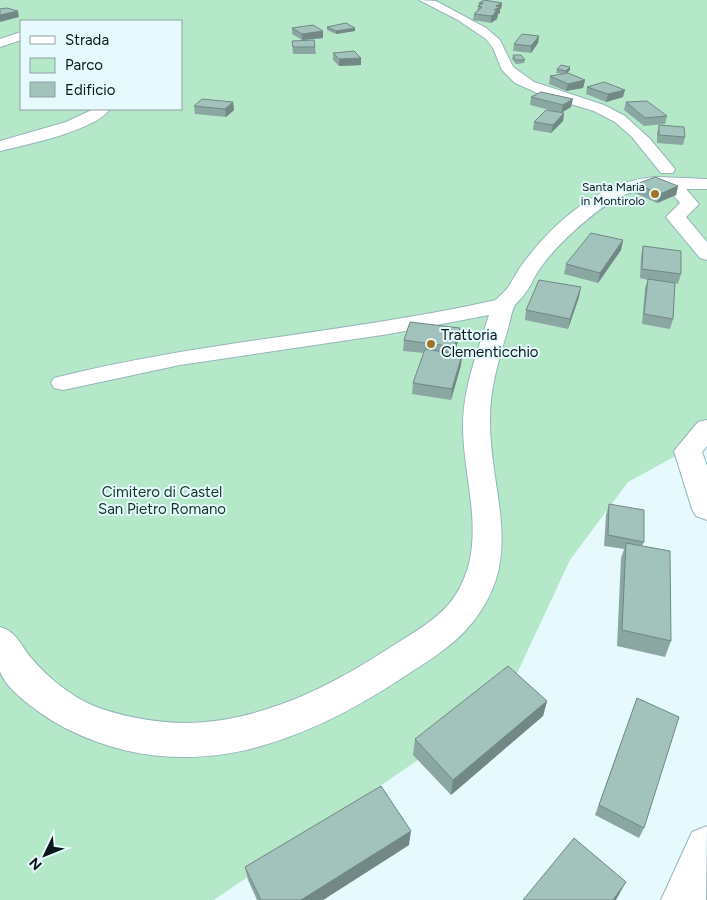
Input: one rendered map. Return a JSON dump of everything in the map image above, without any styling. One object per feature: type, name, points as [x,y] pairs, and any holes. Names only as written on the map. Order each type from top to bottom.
[{"type":"street","points":[[424,0],[442,7],[486,34],[497,44],[503,64],[508,72],[521,81],[549,94],[598,108],[627,123],[638,133],[690,204],[675,217],[707,254]]},
{"type":"street","points":[[0,43],[20,36]]},
{"type":"street","points":[[0,146],[79,123],[96,116],[101,110]]},
{"type":"street","points":[[0,641],[19,671],[50,700],[87,721],[130,735],[185,741],[239,734],[328,703],[370,680],[453,622],[467,606],[481,577],[489,542],[487,505],[477,437],[476,407],[481,375],[504,305],[518,289],[527,272],[544,251],[611,192],[640,181],[670,176],[694,167]]},
{"type":"street","points":[[670,176],[707,184]]},
{"type":"street","points":[[63,383],[198,354],[408,325],[504,305]]},
{"type":"street","points":[[707,428],[688,451],[707,509]]},
{"type":"street","points":[[683,900],[707,847]]},
{"type":"green space","name":"Cimitero di Castel San Pietro Romano","points":[[0,0],[707,0],[707,439],[628,482],[570,560],[504,701],[214,900],[0,900]]},
{"type":"building","points":[[484,0],[502,3],[496,6],[500,7],[494,10],[498,10],[494,13],[497,13],[491,16],[474,14],[482,7],[478,6]]},
{"type":"building","points":[[7,8],[18,11],[0,15],[0,9]]},
{"type":"building","points":[[346,23],[355,28],[336,31],[327,27]]},
{"type":"building","points":[[313,25],[323,31],[302,34],[292,28]]},
{"type":"building","points":[[522,34],[539,36],[531,46],[514,44]]},
{"type":"building","points":[[314,40],[315,47],[293,47],[292,41]]},
{"type":"building","points":[[354,51],[361,58],[339,59],[333,53]]},
{"type":"building","points":[[513,55],[521,55],[525,60],[516,60]]},
{"type":"building","points":[[561,65],[570,67],[566,71],[557,69]]},
{"type":"building","points":[[568,73],[585,80],[568,84],[550,76]]},
{"type":"building","points":[[604,82],[625,90],[608,94],[587,87]]},
{"type":"building","points":[[541,92],[573,99],[563,105],[531,97]]},
{"type":"building","points":[[202,99],[233,102],[225,109],[194,106]]},
{"type":"building","points":[[647,101],[667,116],[645,118],[626,102]]},
{"type":"building","points":[[546,110],[564,113],[553,125],[534,122]]},
{"type":"building","points":[[659,125],[684,127],[685,137],[659,135]]},
{"type":"building","points":[[655,177],[678,186],[660,194],[637,184]]},
{"type":"building","points":[[591,233],[623,240],[600,273],[566,264]]},
{"type":"building","points":[[643,246],[681,251],[681,274],[642,269]]},
{"type":"building","points":[[648,279],[675,283],[673,319],[644,314]]},
{"type":"building","points":[[539,280],[581,287],[570,319],[526,310]]},
{"type":"building","points":[[410,322],[460,328],[454,347],[404,340]]},
{"type":"building","points":[[425,349],[462,355],[452,389],[413,383]]},
{"type":"building","points":[[609,504],[644,510],[644,542],[608,535]]},
{"type":"building","points":[[626,543],[670,551],[671,641],[622,630]]},
{"type":"building","points":[[508,666],[547,701],[453,780],[415,739]]},
{"type":"building","points":[[637,698],[679,717],[644,828],[599,805]]},
{"type":"building","points":[[381,786],[411,831],[301,900],[261,900],[245,867]]},
{"type":"building","points":[[574,838],[626,882],[613,900],[523,900]]},
{"type":"place","name":"Santa Maria in Montirolo","points":[[655,194]]},
{"type":"place","name":"Trattoria Clementicchio","points":[[431,344]]}]
